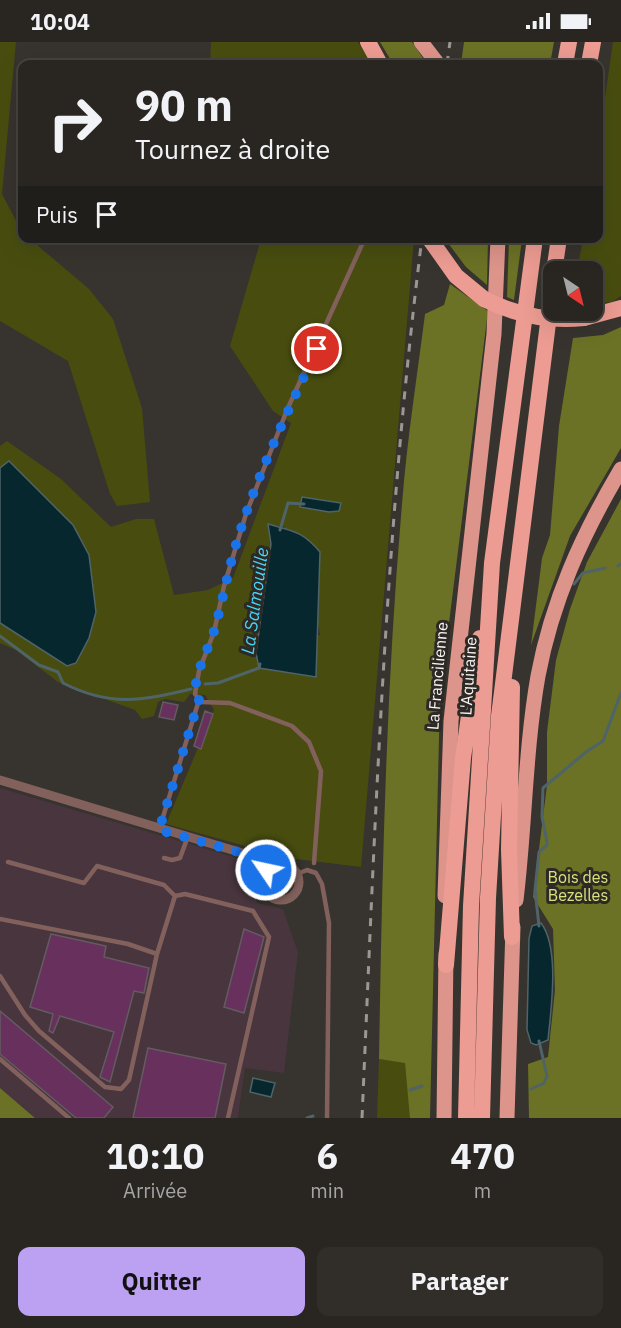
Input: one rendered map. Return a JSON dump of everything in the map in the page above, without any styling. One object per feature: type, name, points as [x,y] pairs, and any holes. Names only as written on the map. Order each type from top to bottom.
[{"type":"highway","points":[[368,42],[378,60]]},
{"type":"highway","points":[[421,42],[435,60]]},
{"type":"highway","points":[[566,60],[569,42]]},
{"type":"highway","points":[[590,60],[593,42]]},
{"type":"highway","points":[[433,243],[456,276],[484,299],[533,317],[565,320],[584,318],[621,308]]},
{"type":"highway","name":"La Francilienne","points":[[444,1118],[445,869],[451,721],[494,334],[498,243]]},
{"type":"highway","name":"L'Aquitaine","points":[[466,1118],[471,906],[492,563],[534,243]]},
{"type":"highway","name":"L'Aquitaine","points":[[556,261],[558,243]]},
{"type":"highway","name":"L'Aquitaine","points":[[482,1118],[484,996],[499,716],[548,321]]},
{"type":"highway","points":[[512,937],[524,834],[532,720],[546,642],[573,557],[621,469]]},
{"type":"highway","points":[[446,965],[468,714],[492,563]]},
{"type":"highway","points":[[507,1118],[512,937],[509,850],[512,617]]},
{"type":"street","points":[[0,780],[187,839],[249,855],[266,870]]},
{"type":"street","points":[[283,864],[297,873],[299,885],[293,895],[276,900],[263,888],[266,870],[283,864]]},
{"type":"lane","points":[[199,700],[195,694],[199,671],[214,632],[224,586],[246,514],[287,410],[363,243]]},
{"type":"lane","points":[[159,830],[199,700]]},
{"type":"lane","points":[[199,700],[230,703],[292,726],[309,742],[321,771],[314,863]]},
{"type":"lane","points":[[164,858],[172,860],[180,858],[187,839]]},
{"type":"lane","points":[[8,862],[84,883],[97,866],[164,885],[175,896]]},
{"type":"lane","points":[[297,873],[308,870],[316,873],[327,906],[327,1118]]},
{"type":"lane","points":[[175,896],[185,894],[253,911],[269,937],[228,1118]]},
{"type":"lane","points":[[0,976],[24,1015],[39,1031],[105,1087],[121,1089],[129,1080],[158,954],[175,896]]},
{"type":"lane","points":[[0,919],[128,944],[158,954]]},
{"type":"lane","points":[[0,1059],[69,1118]]},
{"type":"shaded area","points":[[0,788],[247,861],[257,903],[283,909],[298,952],[284,1073],[245,1068],[238,1118],[35,1118],[0,1088]]},
{"type":"green space","points":[[0,42],[16,42],[2,194],[18,224],[18,243],[35,243],[89,289],[113,319],[142,408],[150,502],[117,506],[110,494],[68,361],[0,321]]},
{"type":"green space","points":[[211,42],[358,42],[369,60],[210,60]]},
{"type":"green space","points":[[380,42],[412,42],[424,60],[391,60]]},
{"type":"green space","points":[[464,42],[554,42],[551,60],[462,60]]},
{"type":"green space","points":[[613,42],[621,42],[621,296],[612,302],[603,303],[603,261],[579,261],[582,243],[603,243],[603,111]]},
{"type":"green space","points":[[260,243],[414,243],[361,867],[288,858],[166,824],[214,710],[205,695],[190,694],[184,702],[165,699],[158,702],[154,716],[142,719],[135,710],[58,682],[16,650],[0,643],[0,623],[67,666],[76,663],[89,638],[9,461],[0,468],[0,446],[7,441],[61,479],[111,527],[136,519],[154,519],[174,595],[208,590],[233,578],[291,423],[273,411],[230,346]],"holes":[[[268,525],[284,526],[320,635],[256,653],[271,544]]]},
{"type":"green space","points":[[448,243],[488,243],[487,285],[466,267]]},
{"type":"green space","points":[[509,243],[521,243],[514,300],[507,297]]},
{"type":"green space","points":[[450,284],[488,311],[440,695],[430,1118],[410,1118],[405,1063],[379,1059],[388,712],[404,480],[425,314],[444,305]]},
{"type":"green space","points":[[621,327],[621,448],[570,536],[531,645],[542,558],[550,535],[559,426],[573,338],[603,335]]},
{"type":"green space","name":"Bois des Bezelles","points":[[621,499],[621,1118],[529,1118],[528,1064],[548,1057],[555,990],[553,929],[533,897],[547,785],[547,732],[556,660],[570,609],[587,562]]},
{"type":"green space","points":[[379,1059],[405,1062],[411,1118],[377,1118]]},
{"type":"green space","points":[[0,1088],[35,1118],[0,1118]]},
{"type":"water","points":[[9,461],[73,525],[89,555],[96,612],[89,638],[76,663],[67,666],[0,623],[0,468]]},
{"type":"water","points":[[302,497],[341,503],[339,511],[329,512],[300,507]]},
{"type":"water","points":[[268,524],[291,530],[314,545],[320,552],[316,677],[259,668],[256,653],[271,544]]},
{"type":"water","points":[[541,923],[551,947],[553,979],[548,1040],[536,1045],[531,1043],[527,1030],[529,938],[532,926]]},
{"type":"water","points":[[253,1078],[275,1083],[271,1097],[250,1092]]},
{"type":"building","points":[[163,702],[178,705],[174,720],[159,717]]},
{"type":"building","points":[[205,711],[213,714],[201,749],[194,746]]},
{"type":"building","points":[[244,929],[264,937],[244,1013],[224,1007]]},
{"type":"building","points":[[51,934],[106,946],[104,957],[149,968],[144,993],[134,991],[110,1082],[100,1077],[114,1032],[60,1016],[53,1033],[49,1031],[53,1014],[30,1007]]},
{"type":"building","points":[[0,1011],[113,1107],[104,1118],[76,1118],[0,1054]]},
{"type":"building","points":[[148,1048],[226,1064],[215,1118],[133,1118]]},
{"type":"waterway","name":"La Salmouille","points":[[280,530],[288,503],[304,504]]},
{"type":"waterway","name":"La Salmouille","points":[[574,584],[583,573],[605,568]]},
{"type":"waterway","name":"La Salmouille","points":[[0,636],[39,665],[58,672],[63,683],[96,696],[111,699],[141,699],[191,689]]},
{"type":"waterway","name":"La Salmouille","points":[[205,684],[218,683],[259,668],[260,664]]},
{"type":"waterway","points":[[539,926],[535,890],[539,852],[547,845],[542,817],[543,788],[586,752],[603,741],[621,693]]},
{"type":"waterway","points":[[531,1089],[544,1083],[547,1076],[539,1041]]},
{"type":"waterway","points":[[410,1090],[422,1086]]},
{"type":"waterway","points":[[307,1118],[313,1116]]},
{"type":"railway","points":[[448,60],[450,42]]},
{"type":"railway","points":[[362,1118],[377,787],[390,567],[409,348],[421,243]]},
{"type":"route","points":[[266,870],[249,855],[159,830],[199,700],[195,694],[199,671],[214,632],[237,540],[287,410],[317,349]]}]
